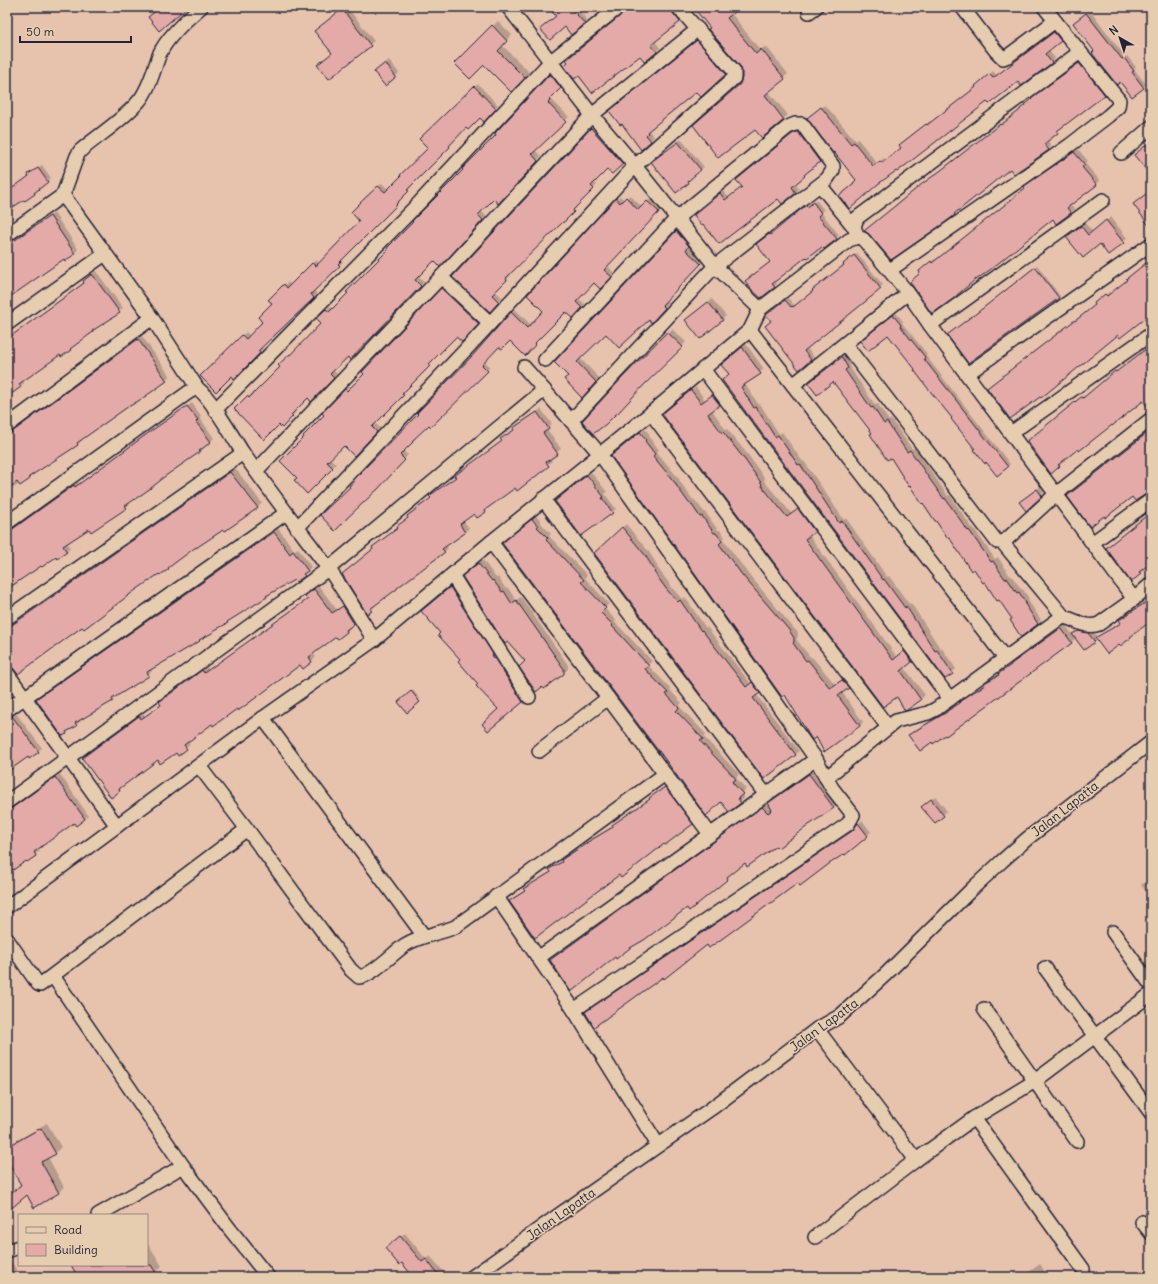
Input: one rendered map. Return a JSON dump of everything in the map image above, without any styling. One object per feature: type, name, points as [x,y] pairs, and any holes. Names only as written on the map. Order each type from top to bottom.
[{"type":"street","points":[[7,235],[63,195],[80,150],[122,118],[140,100],[155,69],[161,52],[168,40],[186,19],[201,7]]},
{"type":"street","points":[[508,7],[592,115],[636,166],[715,266],[760,309]]},
{"type":"street","points":[[215,410],[420,202],[551,61],[619,7]]},
{"type":"street","points":[[297,528],[636,166],[734,78],[734,71],[678,7]]},
{"type":"street","points":[[962,7],[1003,58],[1008,56],[1055,20]]},
{"type":"street","points":[[890,270],[1070,145],[1116,109],[1119,100],[1044,7]]},
{"type":"street","points":[[256,471],[441,277],[592,115],[698,29]]},
{"type":"street","points":[[7,907],[263,718],[374,640],[543,499],[651,413],[750,330],[760,309],[850,240],[856,232],[857,218],[1080,52]]},
{"type":"street","points":[[545,360],[677,218],[788,127],[794,124],[802,124],[833,166],[833,170],[827,179],[715,266],[571,421]]},
{"type":"street","points":[[1121,153],[1151,127]]},
{"type":"street","points":[[820,184],[856,232],[890,270],[908,293],[930,325],[1134,599]]},
{"type":"street","points":[[63,195],[152,318],[198,389],[215,410],[243,453],[328,569],[374,640]]},
{"type":"street","points":[[930,325],[1102,200]]},
{"type":"street","points":[[967,374],[1151,244]]},
{"type":"street","points":[[7,324],[105,254]]},
{"type":"street","points":[[441,277],[490,323]]},
{"type":"street","points":[[793,385],[908,293]]},
{"type":"street","points":[[7,426],[152,318]]},
{"type":"street","points":[[750,330],[1005,658]]},
{"type":"street","points":[[1011,433],[1151,334]]},
{"type":"street","points":[[845,344],[997,542],[1006,540],[1056,494],[1151,419]]},
{"type":"street","points":[[524,367],[600,454],[816,759],[826,778],[852,813],[852,818],[848,824],[574,1010]]},
{"type":"street","points":[[703,369],[950,699]]},
{"type":"street","points":[[7,523],[189,392],[198,389]]},
{"type":"street","points":[[7,802],[328,569],[544,390]]},
{"type":"street","points":[[651,413],[888,726]]},
{"type":"street","points":[[7,618],[243,453]]},
{"type":"street","points":[[543,499],[766,795]]},
{"type":"street","points":[[1092,544],[1151,500]]},
{"type":"street","points":[[7,710],[286,513]]},
{"type":"street","points":[[491,542],[710,834]]},
{"type":"street","points":[[1002,542],[1064,617],[1073,619],[1088,626],[1093,627],[1099,624],[1134,599],[1151,584]]},
{"type":"street","points":[[452,575],[529,697]]},
{"type":"street","points":[[826,778],[888,726],[902,719],[928,713],[950,699],[1056,621],[1064,617]]},
{"type":"street","points":[[7,673],[117,826]]},
{"type":"street","points":[[539,751],[608,698]]},
{"type":"street","points":[[263,718],[424,936]]},
{"type":"street","name":"Jalan Lapatta","points":[[472,1277],[712,1108],[817,1030],[840,1016],[924,938],[974,887],[1028,838],[1151,742]]},
{"type":"street","points":[[538,958],[816,759]]},
{"type":"street","points":[[199,766],[351,970],[359,977],[367,975],[405,945],[424,936],[455,927],[665,774]]},
{"type":"street","points":[[7,939],[38,984],[42,984],[247,829]]},
{"type":"street","points":[[496,896],[574,1010],[658,1146]]},
{"type":"street","points":[[1113,932],[1151,985]]},
{"type":"street","points":[[1045,968],[1151,1113]]},
{"type":"street","points":[[52,976],[183,1166],[268,1277]]},
{"type":"street","points":[[815,1237],[974,1118],[1035,1082],[1151,994]]},
{"type":"street","points":[[984,1009],[1077,1141]]},
{"type":"street","points":[[817,1030],[916,1160]]},
{"type":"street","points":[[974,1118],[1083,1269]]},
{"type":"street","points":[[100,1214],[183,1166]]},
{"type":"street","points":[[1142,1222],[1151,1233]]},
{"type":"street","points":[[7,1251],[18,1247]]},
{"type":"building","points":[[161,7],[187,7],[159,31],[148,17]]},
{"type":"building","points":[[558,7],[570,7],[585,24],[571,35],[565,27],[550,40],[540,29],[556,16],[552,12]]},
{"type":"building","points":[[631,7],[670,7],[680,22],[651,45],[657,52],[645,62],[640,56],[592,93],[579,76],[574,79],[564,66],[568,62],[566,60]]},
{"type":"building","points":[[693,7],[741,7],[727,18],[756,54],[761,49],[785,79],[765,95],[784,120],[762,138],[755,130],[718,158],[693,125],[740,84],[742,71],[740,66],[708,29],[710,28]]},
{"type":"building","points":[[342,9],[371,46],[329,79],[317,65],[332,53],[314,31]]},
{"type":"building","points":[[1086,13],[1122,59],[1124,58],[1144,88],[1132,97],[1120,82],[1117,85],[1092,53],[1094,51],[1073,23]]},
{"type":"building","points":[[492,25],[507,41],[498,51],[525,78],[511,92],[484,65],[470,79],[454,63]]},
{"type":"building","points":[[1054,32],[1061,41],[1045,54],[1052,63],[1021,86],[1018,82],[989,104],[987,102],[897,172],[896,171],[878,184],[850,209],[839,196],[854,184],[853,183],[856,180],[834,152],[833,153],[807,118],[821,107],[851,144],[854,142],[873,166],[880,161],[882,163],[901,148],[899,145],[976,87],[975,86],[989,74],[993,78]]},
{"type":"building","points":[[697,40],[726,74],[701,97],[696,92],[647,132],[648,133],[646,135],[651,141],[641,150],[622,124],[620,125],[609,111]]},
{"type":"building","points":[[385,63],[396,77],[385,86],[374,72]]},
{"type":"building","points":[[1079,63],[1105,95],[1057,131],[1058,133],[1044,144],[1049,150],[1014,174],[1010,169],[954,214],[955,215],[891,260],[869,234],[864,231],[922,184],[1020,110],[1032,99],[1031,98]]},
{"type":"building","points":[[549,75],[551,75],[561,88],[549,100],[550,101],[548,103],[566,122],[532,154],[538,161],[498,204],[494,199],[478,215],[483,220],[440,267],[434,261],[415,280],[421,286],[350,360],[348,357],[330,374],[334,378],[311,402],[308,398],[291,415],[293,416],[282,428],[279,425],[264,440],[234,409],[247,396],[249,398],[280,367],[278,365],[290,355],[321,323],[316,318],[326,309],[329,312],[348,293],[346,292],[388,250],[387,248],[413,222],[412,221],[496,135],[495,133]]},
{"type":"building","points":[[474,86],[496,109],[484,122],[480,118],[468,130],[466,128],[449,146],[450,147],[407,190],[409,191],[396,204],[397,205],[338,264],[340,266],[311,294],[314,298],[258,351],[260,353],[234,379],[232,376],[216,392],[200,376],[242,335],[246,339],[262,322],[258,317],[272,303],[268,300],[284,284],[287,288],[312,263],[316,266],[359,221],[351,212],[364,199],[378,186],[385,192],[428,148],[419,139]]},
{"type":"building","points":[[591,128],[623,164],[612,174],[607,170],[591,186],[594,189],[573,210],[574,212],[506,278],[507,280],[492,295],[499,302],[490,312],[452,277]]},
{"type":"building","points":[[797,132],[820,162],[792,187],[796,193],[782,204],[778,199],[719,244],[703,224],[701,225],[694,215],[720,193],[725,200],[742,187],[736,180],[792,134]]},
{"type":"building","points":[[1151,141],[1151,176],[1134,155]]},
{"type":"building","points":[[678,142],[701,170],[688,181],[689,183],[676,193],[651,162]]},
{"type":"building","points":[[1074,152],[1085,165],[1082,167],[1097,185],[1067,208],[1071,213],[1056,224],[1053,219],[991,269],[976,279],[957,296],[932,314],[910,282],[920,273],[919,271],[931,261],[932,263],[1012,199],[1025,188],[1024,186]]},
{"type":"building","points":[[38,168],[48,182],[34,193],[35,194],[7,211],[7,192],[29,176],[28,174]]},
{"type":"building","points":[[1151,190],[1151,228],[1133,204]]},
{"type":"building","points":[[626,197],[638,210],[647,201],[659,212],[604,270],[612,277],[600,289],[594,283],[576,302],[582,308],[573,318],[566,312],[535,343],[536,344],[525,356],[510,341],[502,349],[499,347],[482,365],[488,371],[431,427],[429,425],[412,441],[413,442],[400,455],[405,460],[335,531],[320,515],[350,487],[349,486],[362,473],[361,472],[418,414],[417,413],[474,354],[511,312],[527,328],[543,311],[527,295],[616,198],[620,203]]},
{"type":"building","points":[[813,202],[821,213],[818,216],[837,239],[824,249],[822,247],[807,258],[806,257],[772,284],[775,287],[761,298],[745,281],[770,262],[756,244],[769,234],[770,235],[806,205],[808,207]]},
{"type":"building","points":[[50,216],[75,254],[65,261],[64,259],[7,299],[7,246]]},
{"type":"building","points":[[1106,220],[1124,243],[1108,255],[1100,244],[1083,258],[1066,237],[1081,226],[1088,235]]},
{"type":"building","points":[[676,231],[689,246],[686,250],[701,264],[662,305],[665,308],[651,323],[649,320],[619,348],[606,334],[577,362],[596,382],[582,398],[564,379],[568,376],[554,362]]},
{"type":"building","points":[[854,255],[881,289],[804,351],[811,360],[799,370],[765,326],[771,321],[766,315],[785,300],[791,307],[793,307]]},
{"type":"building","points":[[1151,259],[1151,310],[1146,314],[1148,316],[1120,338],[1118,335],[1041,398],[1040,397],[1010,419],[987,388],[1075,321],[1095,305],[1094,303],[1105,294],[1107,296]]},
{"type":"building","points":[[1035,267],[1059,298],[968,363],[947,335]]},
{"type":"building","points":[[92,274],[120,313],[92,331],[93,332],[70,349],[71,350],[61,357],[60,355],[19,384],[21,387],[7,397],[7,339],[84,283],[83,281]]},
{"type":"building","points":[[441,288],[479,324],[462,342],[456,337],[429,364],[430,366],[402,394],[404,395],[372,427],[377,432],[354,456],[344,446],[327,462],[333,468],[307,494],[294,480],[297,478],[280,461],[324,415],[322,413],[345,389],[347,391],[364,374],[362,372]]},
{"type":"building","points":[[708,302],[723,320],[700,339],[685,320]]},
{"type":"building","points":[[893,315],[925,357],[924,359],[1008,467],[997,476],[974,450],[975,449],[951,419],[952,418],[888,335],[868,351],[860,341]]},
{"type":"building","points":[[667,332],[683,347],[617,414],[593,434],[582,421]]},
{"type":"building","points":[[138,339],[167,381],[77,443],[78,445],[29,477],[30,479],[20,486],[17,482],[7,489],[7,434],[12,432]]},
{"type":"building","points":[[1151,345],[1151,411],[1143,401],[1079,451],[1078,449],[1058,465],[1060,466],[1051,474],[1027,441],[1081,397],[1083,398],[1115,371],[1116,372]]},
{"type":"building","points":[[742,347],[761,374],[741,387],[754,408],[756,407],[775,437],[778,435],[798,465],[800,464],[839,523],[842,521],[883,580],[884,579],[905,608],[906,606],[935,651],[937,650],[953,674],[945,679],[722,380],[729,374],[721,365]]},
{"type":"building","points":[[842,357],[848,368],[845,370],[871,408],[873,407],[884,424],[887,422],[907,452],[910,450],[991,562],[993,561],[1017,593],[1019,592],[1038,624],[1021,637],[1010,620],[1012,619],[999,600],[997,601],[985,582],[983,583],[974,569],[971,571],[949,537],[947,538],[923,503],[922,504],[910,486],[909,487],[891,458],[887,460],[870,434],[872,433],[833,382],[817,395],[808,383]]},
{"type":"building","points":[[691,390],[701,403],[712,395],[720,405],[708,414],[745,460],[762,484],[761,485],[787,517],[798,509],[815,532],[805,539],[893,660],[904,651],[912,662],[901,671],[921,700],[907,710],[905,711],[897,697],[883,707],[662,414]]},
{"type":"building","points":[[187,406],[198,420],[196,422],[211,442],[199,451],[200,452],[125,506],[127,508],[91,532],[89,529],[63,546],[67,552],[57,559],[56,557],[42,567],[41,566],[7,589],[7,533],[74,485],[75,487]]},
{"type":"building","points":[[537,412],[549,429],[543,433],[558,454],[546,462],[549,466],[517,491],[515,488],[485,510],[486,512],[477,518],[474,514],[460,524],[465,533],[442,549],[445,552],[370,609],[372,611],[367,614],[342,574],[373,549],[372,547],[398,528],[397,526],[408,518],[407,516],[431,498],[429,496],[502,441],[500,439],[514,430],[513,428]]},
{"type":"building","points":[[1151,430],[1151,492],[1135,501],[1132,497],[1105,518],[1104,516],[1090,527],[1067,496]]},
{"type":"building","points":[[640,432],[655,454],[653,456],[676,484],[689,503],[690,502],[700,517],[702,516],[714,533],[716,533],[722,541],[719,544],[743,576],[789,630],[794,638],[793,643],[806,661],[808,660],[830,688],[842,680],[849,688],[838,696],[860,726],[824,752],[816,737],[812,740],[785,695],[782,697],[611,456]]},
{"type":"building","points":[[230,472],[258,508],[225,531],[223,530],[196,547],[168,568],[169,569],[133,592],[84,629],[82,627],[18,674],[13,668],[7,665],[7,656],[12,653],[7,647],[7,626],[12,625]]},
{"type":"building","points":[[587,475],[604,497],[602,498],[613,513],[581,536],[555,501]]},
{"type":"building","points":[[1037,489],[1042,496],[1026,511],[1019,502]]},
{"type":"building","points":[[1151,510],[1151,563],[1139,572],[1141,574],[1131,582],[1106,548],[1146,516],[1145,514]]},
{"type":"building","points":[[532,519],[538,526],[537,527],[548,538],[546,540],[584,580],[581,582],[606,608],[601,613],[649,666],[645,669],[668,693],[666,694],[679,708],[676,711],[703,739],[700,741],[736,779],[732,782],[743,794],[738,798],[741,803],[729,812],[721,802],[706,816],[659,751],[502,543]]},
{"type":"building","points":[[622,527],[645,555],[655,571],[654,572],[667,590],[678,602],[680,600],[701,631],[702,630],[746,687],[752,682],[760,693],[753,698],[796,755],[764,779],[594,553]]},
{"type":"building","points":[[274,532],[290,554],[293,551],[308,571],[303,574],[305,576],[296,582],[294,580],[266,596],[267,597],[227,622],[228,623],[199,640],[200,641],[147,672],[149,676],[112,699],[113,701],[75,723],[77,726],[62,736],[36,699]]},
{"type":"building","points":[[478,563],[502,592],[504,591],[512,604],[516,600],[564,669],[564,674],[544,689],[542,687],[536,692],[519,667],[525,661],[508,642],[505,644],[462,576]]},
{"type":"building","points":[[450,587],[523,702],[488,731],[482,724],[498,709],[476,686],[478,684],[458,661],[460,659],[438,635],[440,633],[421,611]]},
{"type":"building","points":[[314,589],[332,613],[343,606],[354,624],[346,630],[347,632],[338,639],[336,637],[309,657],[312,662],[303,669],[300,665],[238,711],[237,709],[213,726],[212,724],[184,745],[187,749],[178,756],[176,753],[160,764],[158,760],[119,789],[120,791],[111,798],[82,758],[139,716],[141,719],[161,705],[159,702],[202,670],[204,673],[308,599],[305,596]]},
{"type":"building","points":[[1151,599],[1151,621],[1130,637],[1131,638],[1107,654],[1095,638],[1121,623],[1119,620]]},
{"type":"building","points":[[1061,628],[1072,643],[946,736],[945,735],[933,744],[932,742],[920,751],[908,735],[960,703],[959,702],[985,685],[984,683],[999,675],[998,674],[1011,664]]},
{"type":"building","points":[[1078,631],[1088,633],[1095,642],[1084,650],[1072,634]]},
{"type":"building","points":[[411,691],[420,702],[407,713],[398,702]]},
{"type":"building","points":[[12,716],[39,752],[29,759],[28,757],[7,772],[7,718]]},
{"type":"building","points":[[809,774],[834,808],[778,848],[776,846],[747,867],[745,863],[689,911],[687,908],[644,940],[630,948],[616,959],[615,957],[571,992],[550,960],[762,807],[768,813],[772,810],[768,803]]},
{"type":"building","points":[[55,777],[85,819],[76,826],[74,823],[34,852],[36,856],[7,873],[7,810]]},
{"type":"building","points":[[665,787],[693,824],[665,845],[664,844],[621,878],[619,875],[535,938],[509,901],[525,891],[523,889],[551,872],[549,869],[562,862],[561,860],[613,827],[612,825]]},
{"type":"building","points":[[931,799],[944,816],[935,823],[921,807]]},
{"type":"building","points":[[858,823],[868,836],[845,855],[844,854],[829,864],[800,886],[798,883],[709,948],[707,945],[664,979],[663,977],[594,1027],[585,1012],[852,831]]},
{"type":"building","points":[[41,1128],[56,1154],[41,1162],[59,1193],[34,1208],[27,1195],[7,1212],[7,1196],[21,1185],[7,1160],[7,1147]]},
{"type":"building","points":[[400,1236],[422,1262],[426,1259],[440,1277],[413,1277],[402,1263],[399,1265],[385,1248]]},
{"type":"building","points":[[151,1265],[156,1273],[150,1277],[78,1277],[72,1266]]}]
